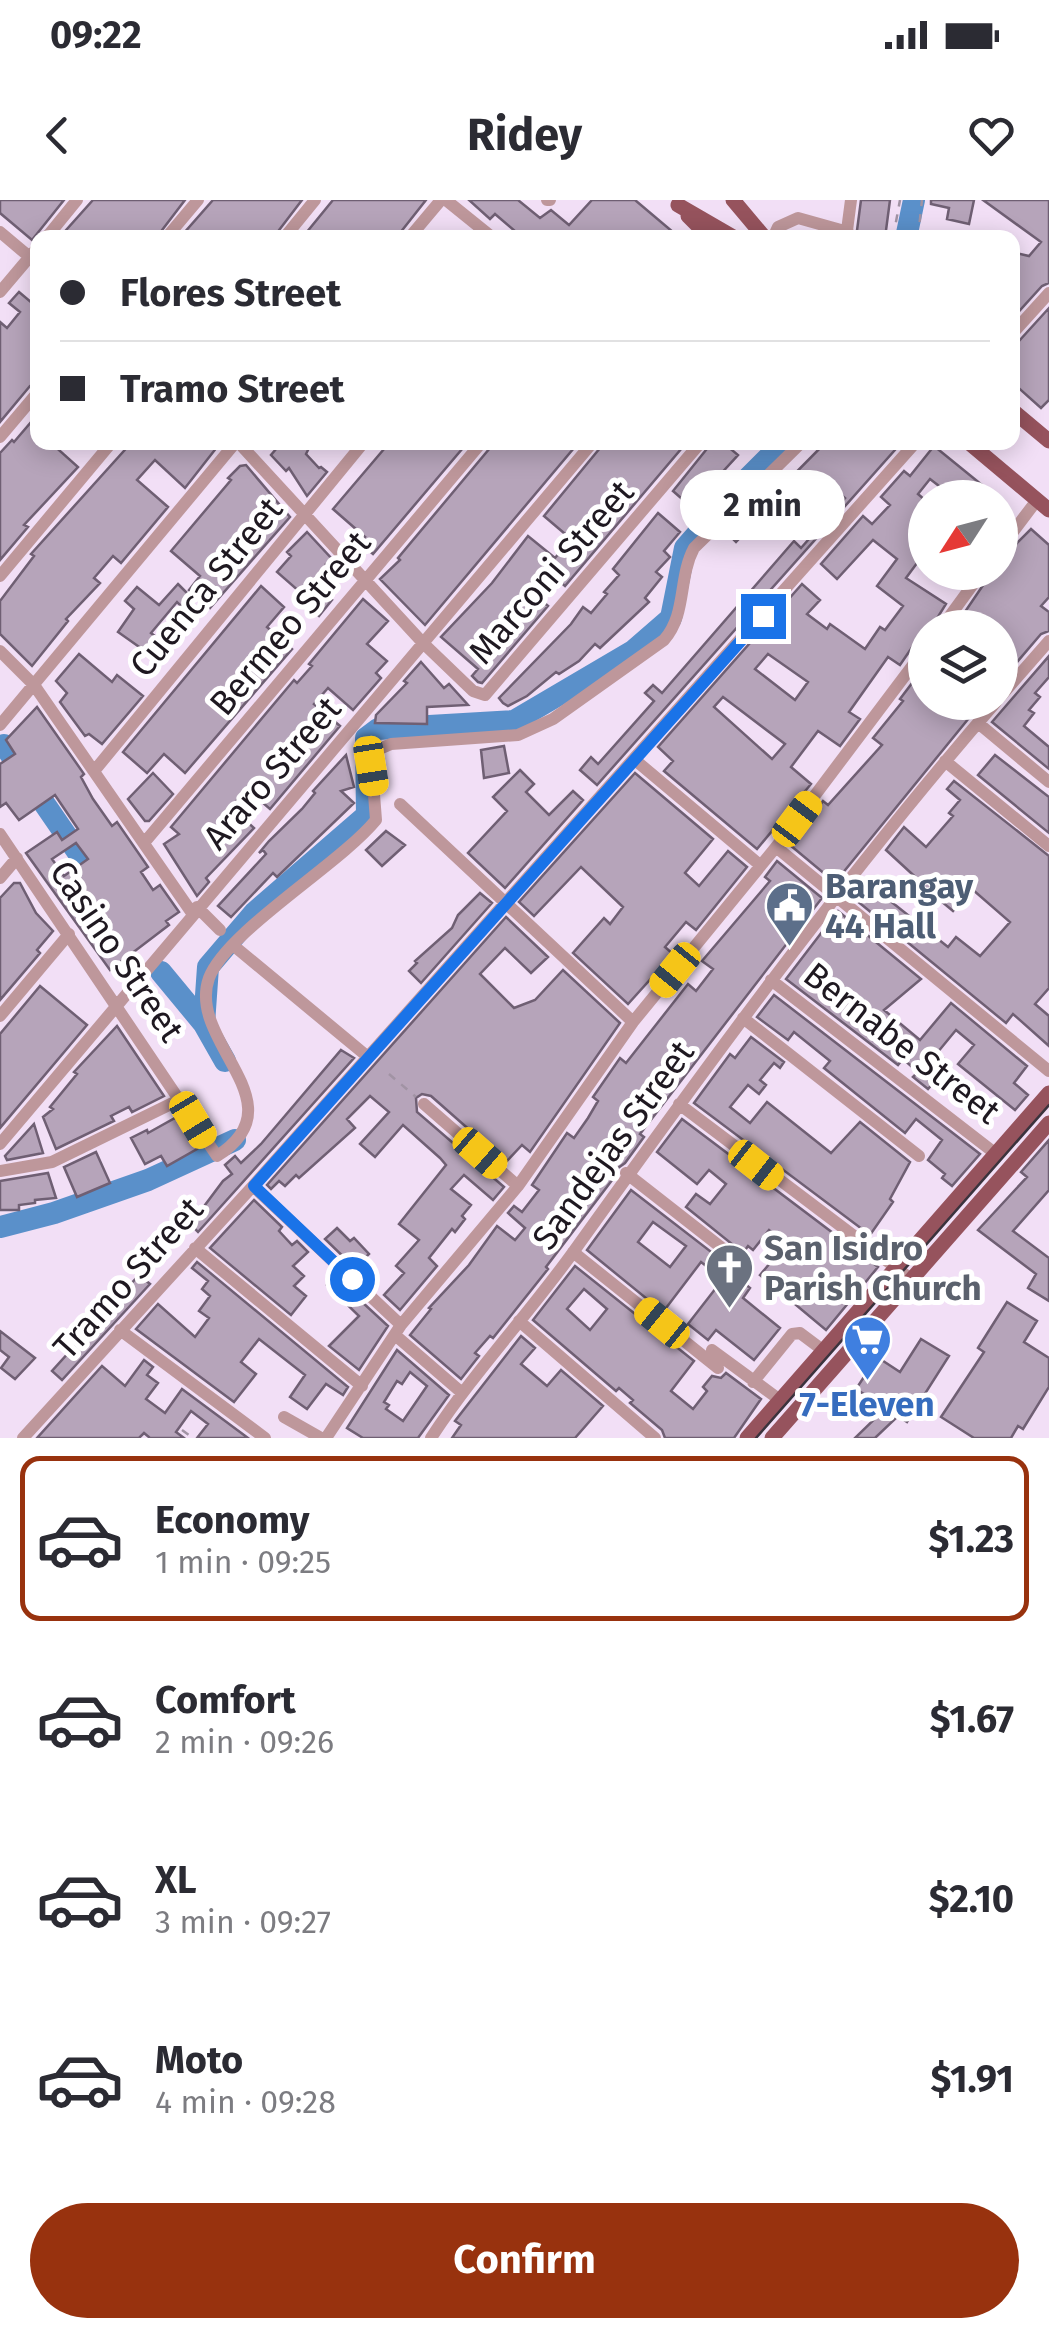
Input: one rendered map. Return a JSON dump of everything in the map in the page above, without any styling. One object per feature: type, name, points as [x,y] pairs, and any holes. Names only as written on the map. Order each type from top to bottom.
[{"type":"main road","points":[[734,200],[758,230]]},
{"type":"main road","points":[[674,203],[702,230]]},
{"type":"main road","points":[[674,203],[722,230]]},
{"type":"main road","points":[[1020,417],[1049,441]]},
{"type":"main road","points":[[978,450],[1043,505]]},
{"type":"main road","points":[[747,1438],[1049,1093]]},
{"type":"main road","points":[[772,1438],[1049,1123]]},
{"type":"main road","points":[[957,1198],[970,1210]]},
{"type":"main road","points":[[893,1271],[908,1282]]},
{"type":"street","points":[[52,230],[76,200]]},
{"type":"street","points":[[173,230],[198,200]]},
{"type":"street","points":[[291,230],[316,200]]},
{"type":"street","points":[[416,230],[443,200],[482,230]]},
{"type":"street","points":[[848,230],[851,200]]},
{"type":"street","points":[[777,230],[798,218],[833,230]]},
{"type":"street","points":[[0,232],[30,253]]},
{"type":"street","points":[[0,292],[30,261]]},
{"type":"street","points":[[1020,325],[1049,294]]},
{"type":"street","points":[[0,437],[30,401]]},
{"type":"street","points":[[0,576],[105,450]]},
{"type":"street","points":[[0,724],[230,450]]},
{"type":"street","points":[[245,450],[423,642]]},
{"type":"street","name":"Cuenca Street","points":[[95,770],[357,450]]},
{"type":"street","name":"Bermeo Street","points":[[144,843],[475,450]]},
{"type":"street","name":"Araro Street","points":[[0,1144],[586,450]]},
{"type":"street","name":"Marconi Street","points":[[423,642],[472,691],[485,695],[694,450]]},
{"type":"street","points":[[368,1056],[234,946],[360,840],[376,820],[371,756],[376,750],[421,740],[518,734],[553,719],[664,640],[676,623],[685,569],[694,548],[794,450]]},
{"type":"street","name":"Tramo Street","points":[[23,1438],[254,1186],[909,450]]},
{"type":"street","points":[[1018,531],[1043,505]]},
{"type":"street","name":"Sandejas Street","points":[[1018,677],[1049,641]]},
{"type":"street","points":[[0,651],[34,684],[194,910],[220,930]]},
{"type":"street","points":[[284,1418],[323,1438],[398,1330],[518,1186],[633,1022],[776,848],[908,672]]},
{"type":"street","name":"Sandejas Street","points":[[431,1438],[461,1392],[573,1252],[626,1173],[772,980],[981,720]]},
{"type":"street","points":[[978,723],[1049,782]]},
{"type":"street","points":[[636,760],[760,865]]},
{"type":"street","points":[[945,761],[1049,846]]},
{"type":"street","points":[[400,804],[633,1022]]},
{"type":"street","name":"Casino Street","points":[[0,834],[118,1005],[214,1154],[236,1143],[249,1121],[248,1106],[207,1008],[208,980],[234,946]]},
{"type":"street","points":[[776,848],[1049,1071]]},
{"type":"street","points":[[0,878],[16,858]]},
{"type":"street","points":[[0,1016],[69,934]]},
{"type":"street","name":"Bernabe Street","points":[[772,980],[996,1154]]},
{"type":"street","points":[[743,1018],[919,1156]]},
{"type":"street","points":[[0,1171],[52,1162],[181,1100]]},
{"type":"street","points":[[424,1104],[518,1186]]},
{"type":"street","points":[[679,1104],[893,1271]]},
{"type":"street","points":[[626,1173],[736,1260]]},
{"type":"street","points":[[254,1186],[461,1392]]},
{"type":"street","points":[[195,1248],[362,1386]]},
{"type":"street","points":[[573,1252],[718,1368]]},
{"type":"street","points":[[519,1321],[655,1438]]},
{"type":"street","points":[[120,1330],[265,1438]]},
{"type":"street","points":[[753,1382],[792,1334],[800,1333],[824,1351]]},
{"type":"street","points":[[712,1350],[780,1400]]},
{"type":"path","points":[[894,230],[900,200]]},
{"type":"path","points":[[920,230],[922,200]]},
{"type":"path","points":[[389,1074],[424,1104]]},
{"type":"path","points":[[182,1430],[193,1438]]},
{"type":"building","points":[[0,200],[64,200],[40,230],[30,230],[30,238],[0,213]]},
{"type":"building","points":[[93,200],[185,200],[162,230],[66,230]]},
{"type":"building","points":[[213,200],[302,200],[279,230],[187,230]]},
{"type":"building","points":[[333,200],[426,200],[402,230],[309,230]]},
{"type":"building","points":[[469,200],[518,200],[540,218],[551,210],[569,225],[592,200],[635,200],[671,230],[514,230],[495,214],[490,219]]},
{"type":"building","points":[[861,200],[890,200],[886,230],[857,230]]},
{"type":"building","points":[[931,200],[974,200],[969,224],[947,219],[949,208],[931,204]]},
{"type":"building","points":[[983,200],[1049,200],[1049,283],[1020,310],[1020,254],[1029,256],[1041,242]]},
{"type":"building","points":[[19,292],[30,301],[30,386],[0,422],[0,322],[7,328],[20,312],[9,303]]},
{"type":"building","points":[[1049,308],[1049,400],[1041,408],[1020,389],[1020,340]]},
{"type":"building","points":[[30,423],[30,450],[59,450],[78,467],[24,525],[28,527],[0,560],[0,453]]},
{"type":"building","points":[[125,450],[215,450],[185,488],[155,460],[137,480],[168,507],[121,563],[113,556],[94,578],[100,583],[66,619],[32,666],[0,634],[0,601],[34,556],[31,554]]},
{"type":"building","points":[[275,450],[308,450],[306,454],[327,472],[307,496],[289,468],[286,471],[271,455]]},
{"type":"building","points":[[383,450],[461,450],[373,554],[360,543],[365,537],[333,509]]},
{"type":"building","points":[[488,450],[572,450],[425,625],[380,579]]},
{"type":"building","points":[[598,450],[680,450],[565,586],[545,569],[528,589],[548,606],[482,683],[478,682],[472,676],[478,669],[441,637],[492,583],[528,536],[555,558],[571,539],[544,516]]},
{"type":"building","points":[[706,450],[732,450],[738,455],[707,489],[713,495],[697,512],[673,491]]},
{"type":"building","points":[[818,450],[895,450],[597,785],[580,770],[591,757],[598,764],[654,701],[645,693],[653,685],[662,693],[794,541],[801,548],[845,498],[822,478],[779,522],[772,515],[758,530],[752,525],[736,542],[725,531],[749,508],[755,514]]},
{"type":"building","points":[[931,450],[939,450],[976,480],[908,480],[908,590],[924,590],[946,604],[942,610],[908,610],[908,653],[900,665],[888,657],[849,712],[860,719],[840,746],[818,731],[791,767],[811,784],[757,849],[664,771],[673,761],[658,747],[802,584],[820,600],[807,614],[827,629],[830,624],[865,649],[880,627],[885,630],[903,606],[877,586],[897,559],[873,540],[837,579],[821,564],[863,516],[872,524],[890,505],[881,497],[904,471],[910,476]],"holes":[[[768,654],[808,682],[795,700],[755,669]],[[723,697],[785,744],[772,759],[714,707]]]},
{"type":"building","points":[[246,465],[290,517],[210,608],[189,590],[200,576],[171,551],[231,480],[228,478]]},
{"type":"building","points":[[658,513],[680,532],[664,551],[670,557],[656,572],[662,577],[645,598],[649,602],[600,648],[595,644],[579,661],[559,674],[556,672],[527,696],[508,706],[503,703],[499,698],[583,607],[591,613],[607,594],[604,592],[619,575],[613,569]]},
{"type":"building","points":[[1031,529],[1049,545],[1049,597],[1041,606],[1049,612],[1049,631],[1041,634],[1018,661],[1018,610],[966,610],[980,590],[1018,590],[1018,542]]},
{"type":"building","points":[[307,532],[332,559],[326,564],[339,578],[324,593],[332,600],[319,616],[277,572],[291,556],[287,552]]},
{"type":"building","points":[[178,584],[192,598],[183,608],[177,602],[151,633],[156,637],[145,651],[118,632],[134,609],[125,601],[137,587],[159,605]]},
{"type":"building","points":[[261,586],[284,607],[267,627],[292,649],[185,773],[164,754],[147,773],[123,752]]},
{"type":"building","points":[[363,599],[388,621],[367,644],[387,661],[376,673],[381,678],[353,710],[328,688],[314,704],[340,726],[270,809],[247,789],[231,807],[254,828],[206,878],[209,882],[197,896],[164,844],[179,834],[171,827],[294,680],[297,683],[312,666],[309,664]]},
{"type":"building","points":[[79,654],[112,682],[117,675],[143,696],[102,744],[89,734],[85,736],[60,702],[67,693],[56,681]]},
{"type":"building","points":[[1049,656],[1049,677],[1035,693],[1040,697],[1029,710],[1034,713],[1024,726],[1049,747],[1049,769],[992,722],[1018,720],[1018,692]]},
{"type":"building","points":[[421,662],[444,688],[449,684],[468,705],[427,707],[427,724],[375,723],[376,715]]},
{"type":"building","points":[[908,688],[908,720],[967,720],[837,880],[832,880],[790,845],[823,801],[828,805],[882,745],[873,738],[903,701],[900,699]]},
{"type":"building","points":[[37,707],[84,774],[81,777],[93,799],[112,826],[117,822],[148,867],[141,872],[153,890],[160,885],[179,912],[166,921],[169,925],[110,970],[26,853],[57,832],[62,840],[78,829],[55,795],[19,820],[6,803],[0,807],[0,764],[15,754],[6,740]],"holes":[[[76,843],[88,859],[64,876],[52,859]]]},
{"type":"building","points":[[504,746],[509,773],[484,778],[481,750]]},
{"type":"building","points":[[346,755],[354,787],[341,791],[354,803],[277,877],[273,873],[231,917],[218,906],[266,854],[263,850],[259,853],[269,841],[302,809]]},
{"type":"building","points":[[995,755],[1049,797],[1049,833],[978,775]]},
{"type":"building","points":[[520,770],[534,784],[526,792],[549,815],[573,791],[583,800],[505,888],[468,853],[507,811],[493,797]]},
{"type":"building","points":[[153,773],[173,794],[145,821],[128,799]]},
{"type":"building","points":[[635,773],[713,839],[685,873],[699,886],[728,851],[747,867],[696,930],[686,922],[665,947],[673,954],[628,1004],[573,953],[604,918],[610,924],[623,907],[581,867],[534,916],[519,902]]},
{"type":"building","points":[[954,781],[1049,856],[1049,988],[1035,1004],[1049,1016],[1049,1046],[1013,1014],[1006,1023],[856,900],[869,884],[948,947],[956,937],[980,956],[1010,922],[972,889],[953,911],[941,901],[934,909],[916,893],[923,884],[886,850],[904,827],[926,847],[953,816],[949,813],[960,800],[947,789]]},
{"type":"building","points":[[386,831],[405,845],[382,866],[366,850]]},
{"type":"building","points":[[777,861],[822,898],[640,1134],[644,1137],[548,1269],[493,1338],[490,1336],[475,1353],[479,1356],[461,1379],[410,1335],[497,1226],[515,1240],[525,1228],[508,1213],[514,1206],[522,1212],[539,1190],[532,1185],[567,1133],[574,1138],[588,1118],[598,1101],[593,1097],[620,1058],[626,1063],[688,984],[696,991],[713,969],[702,961],[770,881],[765,877]]},
{"type":"building","points":[[14,883],[20,883],[36,913],[53,931],[37,950],[40,953],[0,1000],[0,898]]},
{"type":"building","points":[[480,893],[492,903],[421,983],[409,971],[415,961],[452,928],[458,915]]},
{"type":"building","points":[[838,911],[921,979],[884,1010],[920,1040],[951,1003],[1027,1066],[1014,1083],[1028,1095],[1015,1110],[958,1064],[974,1045],[956,1030],[937,1053],[950,1064],[928,1089],[913,1077],[918,1072],[903,1059],[898,1065],[786,979]]},
{"type":"building","points":[[506,917],[548,957],[531,973],[505,948],[480,974],[514,1008],[535,1000],[563,970],[620,1023],[530,1152],[522,1145],[506,1162],[431,1096],[422,1094],[416,1098],[417,1112],[504,1187],[493,1200],[464,1175],[451,1189],[471,1205],[455,1232],[452,1229],[429,1258],[437,1266],[400,1310],[384,1295],[404,1273],[396,1266],[419,1240],[399,1224],[446,1165],[440,1158],[403,1125],[375,1157],[360,1144],[389,1112],[370,1096],[347,1119],[355,1128],[299,1178],[296,1175],[285,1186],[279,1181],[271,1189],[267,1185]]},
{"type":"building","points":[[40,986],[87,1025],[0,1128],[0,1034]]},
{"type":"building","points":[[774,995],[980,1154],[952,1186],[928,1160],[942,1140],[916,1119],[905,1133],[824,1068],[830,1061],[794,1032],[788,1040],[757,1017]]},
{"type":"building","points":[[117,1026],[164,1096],[132,1112],[129,1107],[111,1116],[114,1121],[56,1149],[43,1117],[53,1109],[50,1107],[77,1074],[74,1072]]},
{"type":"building","points":[[751,1037],[784,1062],[780,1068],[774,1063],[760,1080],[766,1085],[759,1094],[748,1085],[730,1107],[750,1123],[767,1102],[831,1153],[860,1122],[910,1162],[890,1199],[893,1202],[870,1235],[694,1103],[730,1054],[735,1058]]},
{"type":"building","points":[[341,1050],[354,1058],[198,1232],[187,1221],[196,1211],[199,1213],[232,1174],[225,1165],[235,1156],[241,1163],[261,1144]]},
{"type":"building","points":[[175,1118],[181,1121],[197,1149],[167,1166],[161,1156],[145,1164],[131,1138]]},
{"type":"building","points":[[682,1119],[878,1267],[826,1330],[760,1275],[786,1244],[769,1230],[753,1250],[748,1246],[743,1253],[686,1207],[696,1194],[710,1204],[726,1184],[709,1170],[697,1184],[657,1152]]},
{"type":"building","points":[[34,1124],[43,1153],[7,1160],[5,1156]]},
{"type":"building","points":[[1049,1140],[1049,1190],[1013,1231],[1049,1258],[1049,1301],[1028,1288],[1036,1274],[978,1230],[1027,1177],[1021,1172]]},
{"type":"building","points":[[96,1152],[110,1183],[77,1197],[64,1167]]},
{"type":"building","points":[[48,1173],[56,1198],[19,1205],[19,1210],[0,1210],[0,1181]]},
{"type":"building","points":[[631,1190],[732,1268],[729,1271],[750,1288],[743,1298],[780,1328],[754,1360],[716,1330],[708,1340],[688,1324],[723,1279],[701,1262],[663,1312],[587,1250]],"holes":[[[653,1222],[686,1246],[670,1267],[638,1242]]]},
{"type":"building","points":[[254,1200],[282,1227],[279,1231],[292,1245],[297,1241],[308,1252],[293,1266],[304,1276],[294,1286],[306,1296],[291,1315],[210,1248]]},
{"type":"building","points":[[337,1228],[369,1254],[355,1268],[325,1239]]},
{"type":"building","points":[[197,1262],[348,1387],[343,1395],[326,1384],[307,1409],[290,1397],[305,1375],[259,1339],[241,1362],[256,1374],[234,1402],[136,1329],[158,1304],[195,1337],[209,1318],[199,1311],[210,1296],[202,1289],[208,1281],[192,1268]]},
{"type":"building","points":[[575,1266],[694,1361],[671,1391],[693,1409],[707,1391],[703,1387],[712,1376],[721,1378],[726,1373],[761,1399],[734,1438],[665,1438],[662,1430],[630,1403],[633,1400],[619,1388],[616,1391],[533,1320]],"holes":[[[584,1289],[607,1309],[590,1330],[567,1309]]]},
{"type":"building","points":[[139,1275],[150,1284],[62,1380],[52,1371]]},
{"type":"building","points":[[335,1277],[388,1326],[359,1370],[329,1346],[359,1316],[327,1285]]},
{"type":"building","points":[[1007,1302],[1037,1321],[1024,1342],[1049,1358],[1049,1387],[1023,1429],[1018,1426],[1011,1438],[974,1438],[941,1417],[984,1352],[978,1348]]},
{"type":"building","points":[[0,1331],[35,1358],[15,1379],[1,1368],[9,1357],[0,1350]]},
{"type":"building","points":[[521,1336],[535,1348],[521,1364],[547,1386],[561,1370],[603,1406],[575,1438],[452,1438],[461,1425],[455,1421]]},
{"type":"building","points":[[921,1339],[949,1356],[907,1422],[898,1416],[875,1438],[855,1438],[886,1408],[856,1389],[877,1357],[900,1372]]},
{"type":"building","points":[[397,1350],[449,1395],[418,1438],[363,1438],[347,1428]],"holes":[[[410,1372],[427,1386],[403,1421],[386,1409],[389,1405],[384,1402],[397,1381],[402,1384]]]},
{"type":"building","points":[[144,1360],[153,1367],[147,1375],[158,1383],[146,1399],[165,1413],[182,1389],[248,1438],[197,1438],[208,1424],[191,1411],[176,1432],[184,1438],[150,1438],[144,1433],[139,1438],[37,1438],[102,1366],[125,1386]]},
{"type":"waterway","points":[[908,230],[914,200]]},
{"type":"waterway","points":[[225,1061],[204,1024],[208,967],[255,912],[367,815],[366,738],[378,729],[514,721],[633,651],[671,618],[685,548],[776,450]]},
{"type":"waterway","points":[[4,745],[101,886]]},
{"type":"waterway","points":[[161,972],[204,1024]]},
{"type":"waterway","points":[[0,1227],[54,1213],[148,1180],[235,1140]]},
{"type":"tram line","points":[[756,1438],[1049,1105]]},
{"type":"place","name":"Barangay 44 Hall","points":[[790,948]]},
{"type":"place","name":"San Isidro Parish Church","points":[[729,1310]]},
{"type":"place","name":"7-Eleven","points":[[867,1382]]},
{"type":"route","points":[[352,1279],[254,1186],[763,616]]}]
